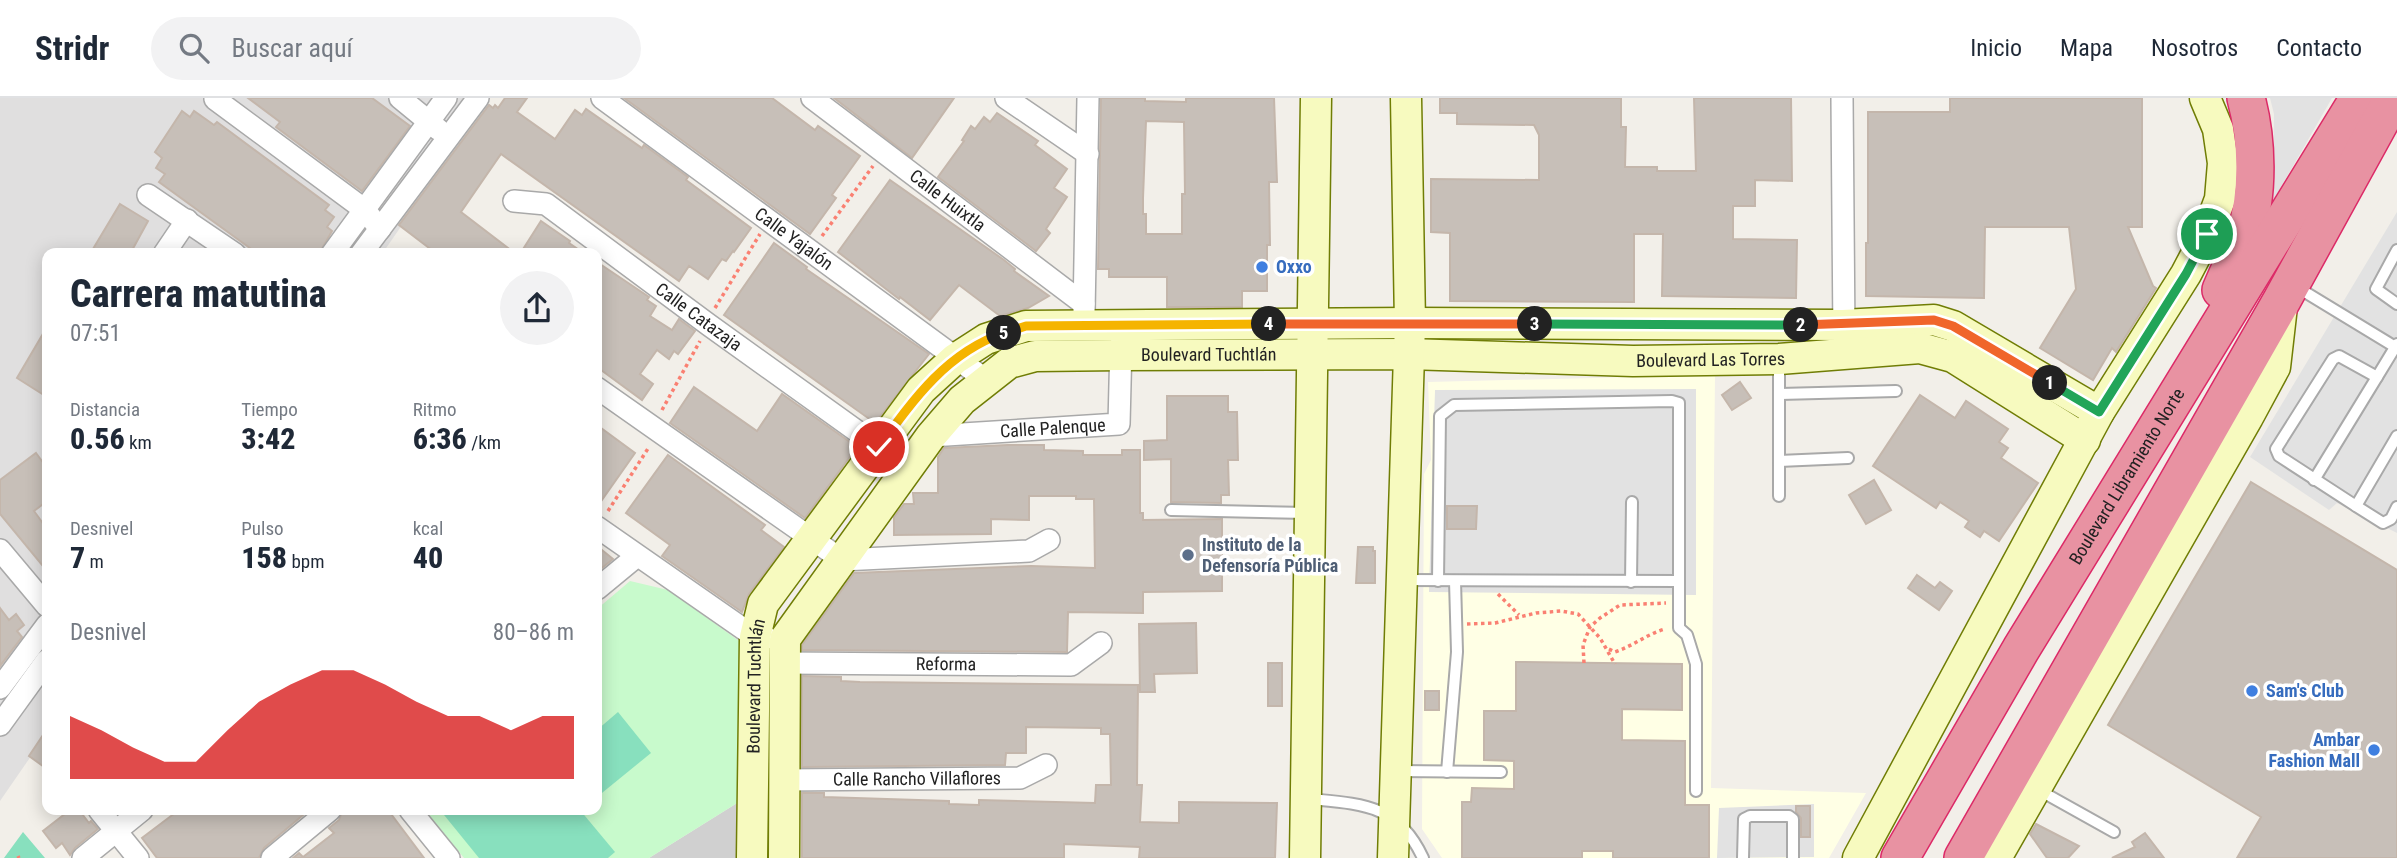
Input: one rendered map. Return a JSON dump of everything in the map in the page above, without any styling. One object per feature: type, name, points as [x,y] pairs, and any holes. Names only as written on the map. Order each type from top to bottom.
[{"type":"highway","points":[[2151,439],[2183,360],[2211,312],[2246,232],[2256,173],[2246,98]]},
{"type":"highway","name":"Boulevard Libramiento Norte","points":[[1900,858],[2021,649],[2359,98]]},
{"type":"highway","points":[[1963,858],[2287,292],[2393,98]]},
{"type":"highway","points":[[2335,203],[2366,171],[2397,127]]},
{"type":"highway","points":[[2083,648],[2092,692]]},
{"type":"street","points":[[400,98],[449,138]]},
{"type":"street","points":[[336,248],[446,98]]},
{"type":"street","points":[[366,248],[478,98]]},
{"type":"street","name":"Calle Yajalón","points":[[602,98],[986,380]]},
{"type":"street","name":"Calle Huixtla","points":[[812,98],[884,152],[1084,314]]},
{"type":"street","points":[[1006,98],[1088,154]]},
{"type":"street","points":[[1084,314],[1088,98]]},
{"type":"street","points":[[1306,858],[1316,98]]},
{"type":"street","points":[[1393,858],[1410,323],[1406,98]]},
{"type":"street","points":[[1842,98],[1844,340]]},
{"type":"street","points":[[1858,858],[2099,412],[2186,274],[2207,234],[2220,199],[2222,163],[2218,129],[2205,98]]},
{"type":"street","points":[[215,99],[365,210],[380,229]]},
{"type":"street","points":[[148,195],[227,248]]},
{"type":"street","name":"Calle Catazaja","points":[[514,201],[546,204],[879,447]]},
{"type":"street","points":[[168,248],[187,220]]},
{"type":"street","points":[[1996,858],[2275,367],[2287,292]]},
{"type":"street","name":"Boulevard Tuchtlán","points":[[752,858],[755,637],[764,604],[921,390],[956,359],[986,339],[1026,326],[1084,314],[1121,324],[1313,324]]},
{"type":"street","name":"Boulevard Las Torres","points":[[1312,356],[1408,354],[1633,361],[1779,359],[1844,340],[1934,320],[1953,326],[2099,412]]},
{"type":"street","name":"Boulevard Las Torres","points":[[1313,324],[1410,323],[1844,340],[1920,348],[1953,357],[2085,440]]},
{"type":"street","name":"Calle Palenque","points":[[931,436],[1119,424],[1121,324]]},
{"type":"street","name":"Boulevard Tuchtlán","points":[[784,858],[785,651],[842,560],[931,436],[962,400],[1009,363],[1035,356],[1312,356]]},
{"type":"street","points":[[602,392],[842,560],[1029,551],[1049,540]]},
{"type":"street","points":[[602,532],[755,637]]},
{"type":"street","points":[[0,550],[42,600]]},
{"type":"street","points":[[602,586],[637,556]]},
{"type":"street","points":[[0,688],[42,632]]},
{"type":"street","name":"Reforma","points":[[755,637],[785,651],[1071,665],[1101,643]]},
{"type":"street","points":[[0,725],[42,667]]},
{"type":"street","name":"Calle Rancho Villaflores","points":[[784,780],[1020,778],[1046,765]]},
{"type":"street","points":[[103,815],[138,858]]},
{"type":"street","points":[[83,858],[136,815]]},
{"type":"street","points":[[272,858],[324,815]]},
{"type":"street","points":[[414,815],[449,858]]},
{"type":"lane","points":[[2397,250],[2376,289],[2397,304]]},
{"type":"lane","points":[[2287,292],[2396,346],[2314,480]]},
{"type":"lane","points":[[2377,377],[2339,356],[2333,359],[2276,449],[2279,456],[2383,523],[2391,519],[2397,507]]},
{"type":"lane","points":[[1779,359],[1779,496]]},
{"type":"lane","points":[[1780,394],[1896,391]]},
{"type":"lane","points":[[1438,581],[1440,416],[1454,404],[1679,403],[1679,628],[1687,635],[1696,664],[1696,791]]},
{"type":"lane","points":[[2356,506],[2397,436]]},
{"type":"lane","points":[[1779,461],[1848,458]]},
{"type":"lane","points":[[1632,502],[1632,582]]},
{"type":"lane","points":[[1171,510],[1310,513]]},
{"type":"lane","points":[[1402,580],[1679,581]]},
{"type":"lane","points":[[1447,772],[1458,624],[1455,581]]},
{"type":"lane","points":[[1396,771],[1501,772]]},
{"type":"lane","points":[[2035,787],[2114,832]]},
{"type":"lane","points":[[1306,798],[1367,806],[1393,817],[1423,858]]},
{"type":"lane","points":[[1743,858],[1744,819],[1750,816],[1789,816],[1793,819],[1793,858]]},
{"type":"path","points":[[811,252],[884,152]]},
{"type":"path","points":[[602,520],[658,432],[663,405],[709,325],[716,302],[768,221]]},
{"type":"path","points":[[1488,581],[1519,615]]},
{"type":"path","points":[[1584,663],[1583,645],[1590,627],[1620,605],[1679,602]]},
{"type":"path","points":[[1458,624],[1495,623],[1519,615],[1561,611],[1578,614],[1607,648],[1615,663]]},
{"type":"path","points":[[1607,648],[1615,652],[1663,629],[1679,628]]},
{"type":"shaded area","points":[[0,98],[490,98],[386,248],[42,248],[42,740],[0,801]]},
{"type":"shaded area","points":[[2270,98],[2332,98],[2273,201],[2274,114]]},
{"type":"shaded area","points":[[2397,212],[2397,533],[2337,503],[2329,510],[2250,457]]},
{"type":"shaded area","points":[[1715,375],[1711,788],[1866,793],[1829,858],[1442,858],[1422,829],[1424,474],[1431,460],[1428,382]]},
{"type":"shaded area","points":[[1696,389],[1696,595],[1429,592],[1435,390]]},
{"type":"shaded area","points":[[742,800],[742,858],[649,858]]},
{"type":"shaded area","points":[[1814,804],[1814,857],[1717,858],[1719,808]]},
{"type":"green space","points":[[630,581],[668,590],[742,643],[742,800],[649,858],[464,858],[429,815],[602,815],[602,605]]},
{"type":"green space","points":[[618,712],[651,753],[602,793],[602,726]]},
{"type":"green space","points":[[444,815],[584,815],[615,852],[608,858],[479,858]]},
{"type":"green space","points":[[23,832],[45,858],[4,858]]},
{"type":"building","points":[[248,98],[372,98],[410,126],[362,191],[276,127],[280,122]]},
{"type":"building","points":[[505,98],[527,98],[517,112],[555,139],[575,110],[582,115],[586,109],[642,148],[644,145],[751,228],[734,252],[726,261],[722,259],[708,279],[689,266],[679,281],[501,154],[461,212],[508,248],[429,248],[399,225],[489,105],[498,108]]},
{"type":"building","points":[[624,98],[772,98],[815,130],[818,126],[860,156],[832,195],[836,198],[810,234]]},
{"type":"building","points":[[834,98],[954,98],[912,158]]},
{"type":"building","points":[[1101,98],[1186,102],[1186,98],[1274,98],[1277,182],[1269,182],[1270,245],[1267,245],[1267,291],[1242,291],[1242,307],[1167,307],[1167,277],[1109,277],[1109,269],[1098,269]],"holes":[[[1146,121],[1184,122],[1185,194],[1182,194],[1182,234],[1146,234],[1146,214],[1143,214]]]},
{"type":"building","points":[[1440,98],[1621,98],[1621,127],[1626,127],[1625,167],[1657,167],[1657,171],[1696,171],[1694,98],[1791,98],[1792,181],[1755,180],[1755,206],[1733,206],[1733,239],[1797,240],[1796,298],[1662,296],[1663,234],[1634,234],[1634,302],[1450,301],[1450,233],[1431,232],[1431,179],[1539,180],[1539,135],[1534,125],[1457,124],[1457,113],[1440,113]]},
{"type":"building","points":[[1950,98],[2142,98],[2142,227],[2128,227],[2156,288],[2116,352],[2112,348],[2093,380],[2040,348],[2076,289],[2069,227],[1985,227],[1984,298],[1866,296],[1868,112],[1950,112]]},
{"type":"building","points":[[182,111],[190,117],[194,111],[214,125],[217,122],[329,205],[325,210],[334,217],[327,227],[332,231],[322,248],[250,248],[159,182],[165,174],[156,168],[162,158],[155,152]]},
{"type":"building","points":[[997,113],[1038,141],[1035,145],[1067,169],[1054,188],[1067,197],[1046,229],[1050,233],[1036,251],[938,177],[964,141],[962,140],[971,126],[975,129],[984,117],[990,122]]},
{"type":"building","points":[[890,180],[1004,260],[1014,271],[1049,296],[1028,308],[1000,316],[959,285],[930,320],[900,297],[899,299],[838,252]]},
{"type":"building","points":[[120,204],[148,221],[133,248],[94,248]]},
{"type":"building","points":[[541,221],[576,248],[524,248]]},
{"type":"building","points":[[774,243],[807,267],[806,269],[929,354],[875,423],[724,315]]},
{"type":"building","points":[[602,265],[649,297],[647,300],[656,306],[650,316],[672,330],[679,319],[695,331],[678,354],[674,351],[669,359],[657,350],[640,374],[653,384],[642,400],[602,371]]},
{"type":"building","points":[[42,336],[42,394],[17,378]]},
{"type":"building","points":[[1740,382],[1751,398],[1732,410],[1722,395]]},
{"type":"building","points":[[694,387],[757,431],[782,394],[857,447],[805,518],[670,423]]},
{"type":"building","points":[[1920,395],[1955,418],[1966,401],[2008,429],[1999,442],[2008,448],[2001,458],[2038,483],[1999,541],[1984,531],[1980,537],[1965,527],[1969,521],[1940,502],[1936,508],[1873,466]]},
{"type":"building","points":[[1167,396],[1228,396],[1228,412],[1237,412],[1238,460],[1228,460],[1229,495],[1221,495],[1221,503],[1171,502],[1171,459],[1144,460],[1144,441],[1167,440]]},
{"type":"building","points":[[602,429],[635,453],[602,500]]},
{"type":"building","points":[[1044,445],[1044,450],[1083,451],[1083,455],[1122,455],[1122,450],[1140,450],[1140,513],[1143,513],[1143,520],[1222,519],[1222,591],[1143,592],[1143,613],[1068,612],[1067,652],[802,650],[802,645],[854,573],[1031,566],[1095,568],[1094,499],[1076,499],[1076,496],[1029,496],[1029,520],[991,519],[991,534],[894,535],[894,517],[904,504],[914,504],[913,493],[938,493],[938,457],[944,448]]},
{"type":"building","points":[[36,453],[42,461],[42,505],[34,511],[42,522],[42,565],[0,514],[0,480]]},
{"type":"building","points":[[668,455],[765,525],[761,530],[784,547],[749,594],[742,612],[662,556],[670,545],[626,513]]},
{"type":"building","points":[[1874,480],[1891,510],[1866,524],[1849,495]]},
{"type":"building","name":"Sam's Club","points":[[2251,482],[2397,570],[2397,858],[2237,858],[2261,817],[2108,725]]},
{"type":"building","points":[[1447,506],[1477,506],[1476,529],[1447,529]]},
{"type":"building","points":[[1358,547],[1373,547],[1375,551],[1375,583],[1356,583]]},
{"type":"building","points":[[602,550],[613,559],[602,568]]},
{"type":"building","points":[[1917,575],[1935,588],[1940,582],[1952,591],[1939,610],[1908,588]]},
{"type":"building","points":[[0,608],[9,620],[16,614],[24,625],[17,631],[22,637],[0,666]]},
{"type":"building","points":[[1196,623],[1197,673],[1154,674],[1155,692],[1140,692],[1139,624]]},
{"type":"building","points":[[1516,662],[1682,664],[1682,710],[1622,709],[1622,740],[1685,741],[1685,805],[1709,805],[1709,858],[1613,858],[1613,851],[1582,851],[1582,858],[1462,858],[1462,802],[1471,802],[1472,788],[1514,789],[1514,761],[1484,760],[1484,711],[1516,711]]},
{"type":"building","points":[[1268,663],[1282,663],[1282,706],[1268,706]]},
{"type":"building","points":[[802,676],[841,677],[841,681],[860,682],[1138,685],[1137,785],[1142,785],[1140,822],[1179,823],[1179,802],[1277,803],[1275,858],[1139,858],[1140,847],[1064,844],[1064,858],[802,858],[802,793],[824,793],[824,797],[949,801],[949,804],[979,805],[979,800],[1095,803],[1096,785],[1111,785],[1110,734],[1101,734],[1101,728],[1026,727],[1026,753],[1006,753],[1005,765],[802,767]]},
{"type":"building","points":[[1425,691],[1439,691],[1439,710],[1425,710]]},
{"type":"building","points":[[42,736],[42,765],[29,756]]},
{"type":"building","points":[[1796,806],[1810,806],[1810,837],[1801,837],[1801,818],[1796,812]]},
{"type":"building","points":[[64,815],[83,815],[98,829],[70,855],[62,843],[56,848],[43,831]]},
{"type":"building","points":[[172,815],[303,815],[264,848],[259,858],[157,858],[142,838]]},
{"type":"building","points":[[341,815],[392,815],[424,858],[293,858],[299,853],[303,857],[334,833],[329,828]]},
{"type":"building","points":[[2036,824],[2079,846],[2068,858],[2047,858],[2030,834]]},
{"type":"building","points":[[2145,833],[2164,858],[2112,858],[2135,847],[2132,842]]},
{"type":"place","name":"Oxxo","points":[[1262,267]]},
{"type":"place","name":"Instituto de la Defensoría Pública","points":[[1188,555]]},
{"type":"place","name":"Sam's Club","points":[[2252,691]]},
{"type":"place","name":"Ambar Fashion Mall","points":[[2374,750]]},
{"type":"route","points":[[879,447],[921,390],[956,359],[986,339],[1026,326],[1085,324],[1686,326],[1843,325],[1934,320],[1953,326],[2099,412],[2186,274],[2207,234]]}]
